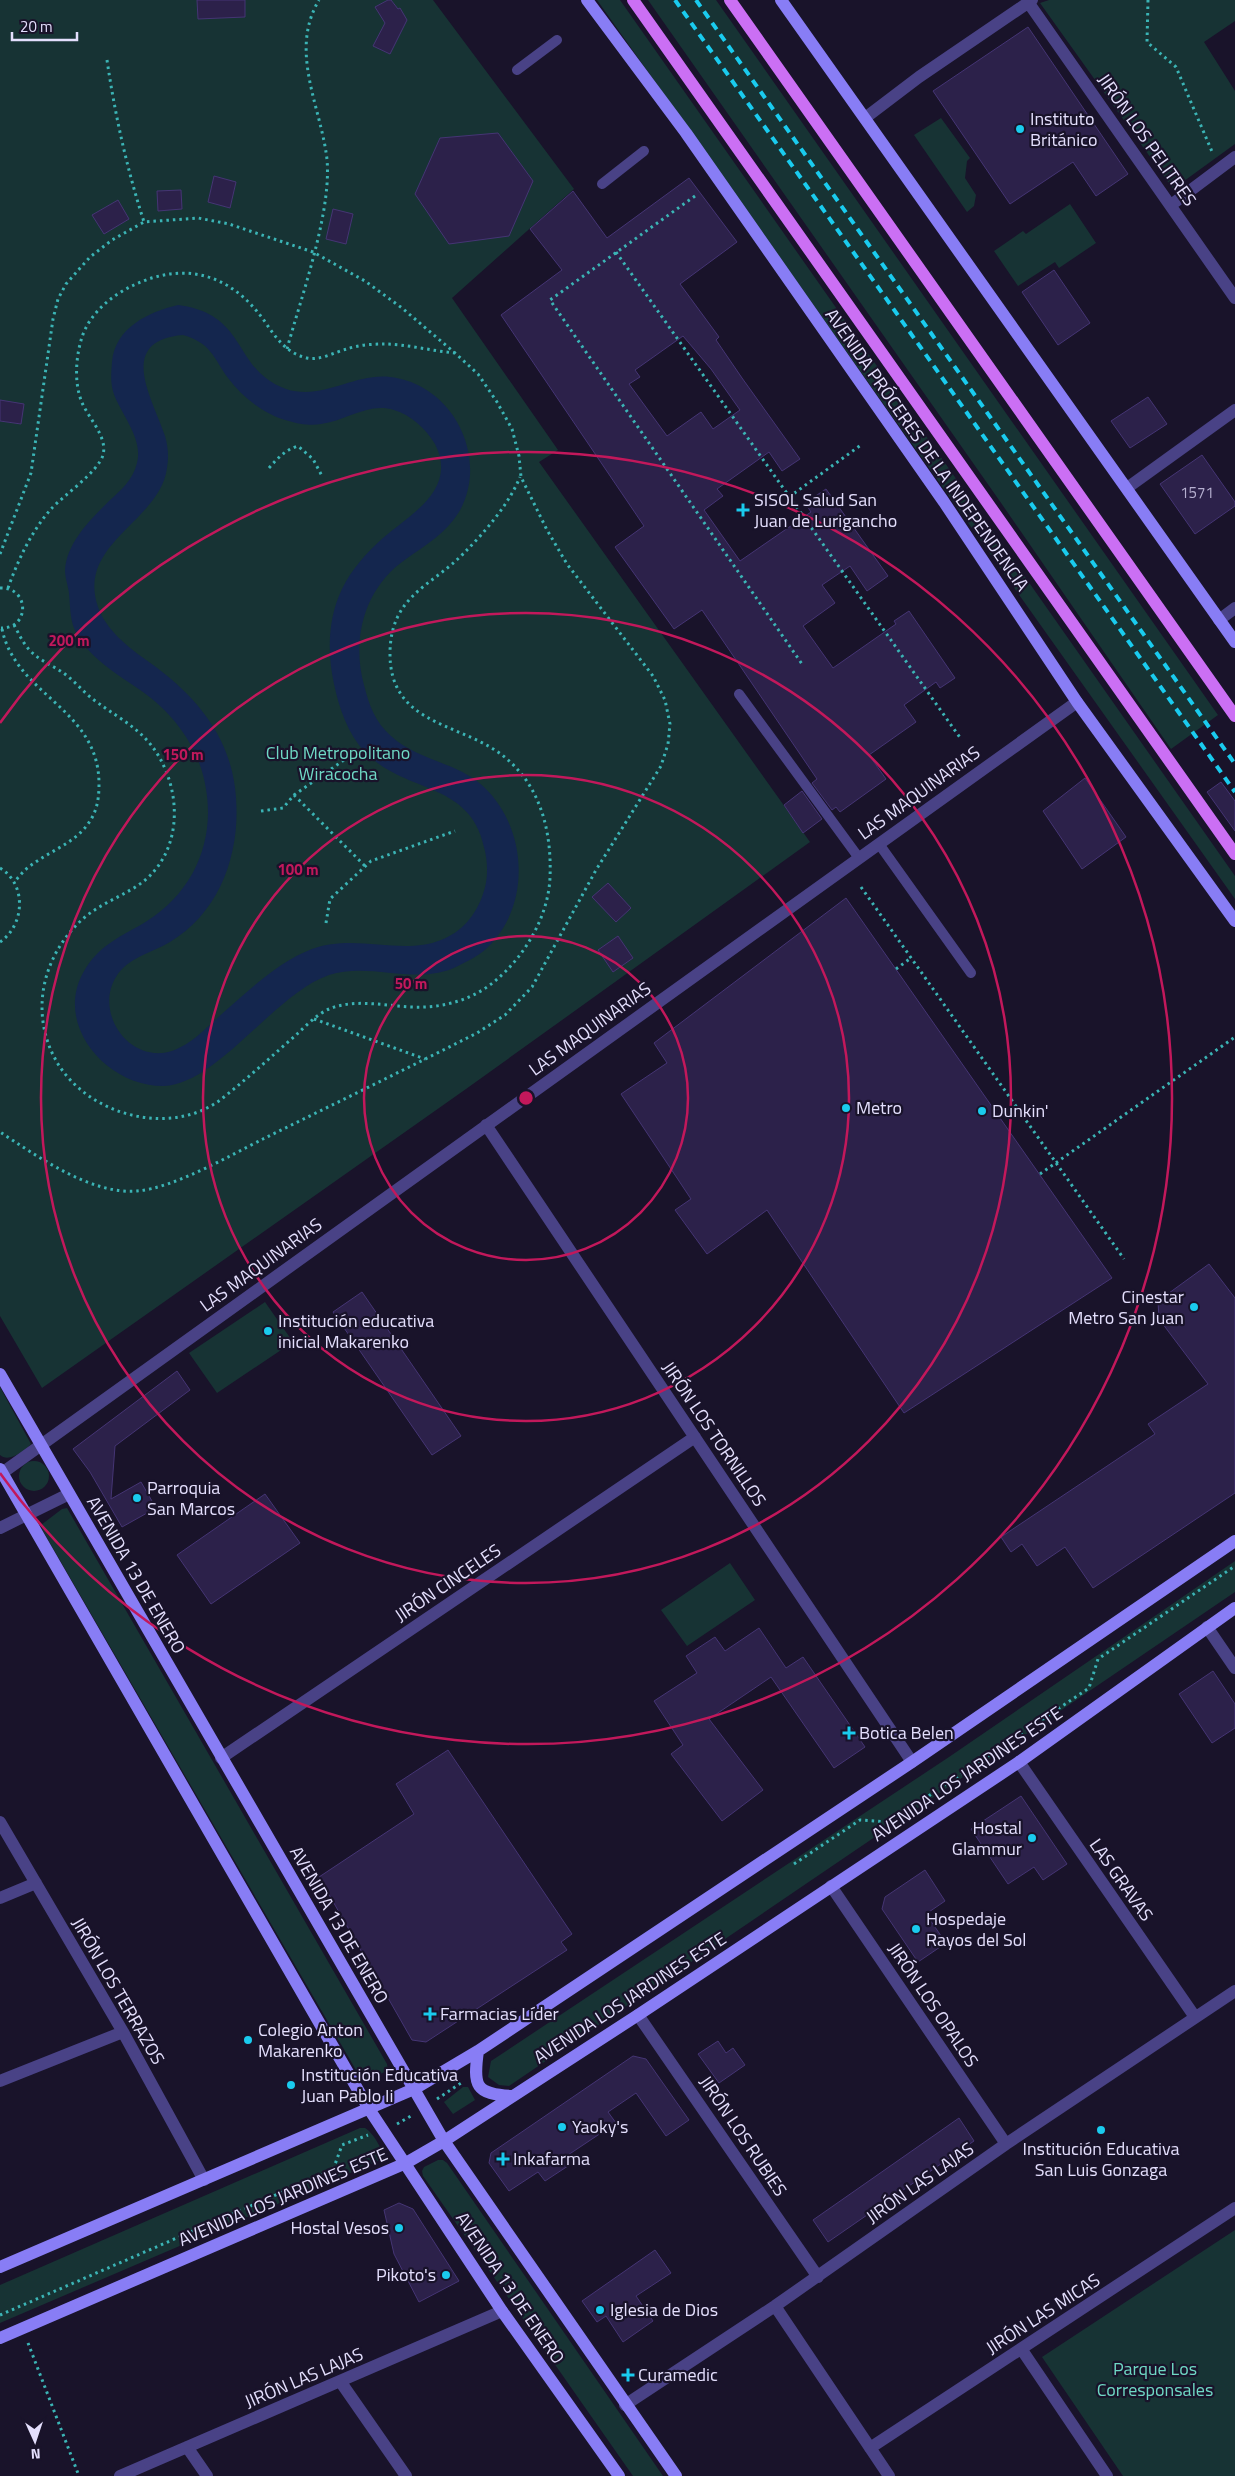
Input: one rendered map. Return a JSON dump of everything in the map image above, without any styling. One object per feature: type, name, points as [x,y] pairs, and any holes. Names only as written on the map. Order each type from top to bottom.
[{"type":"main road","name":"AVENIDA PRÓCERES DE LA INDEPENDENCIA","points":[[588,0],[686,133],[938,494],[1077,702],[1235,921]]},
{"type":"main road","name":"AVENIDA PRÓCERES DE LA INDEPENDENCIA","points":[[633,0],[1235,854]]},
{"type":"main road","points":[[730,0],[1235,716]]},
{"type":"main road","points":[[781,0],[1235,642]]},
{"type":"main road","name":"AVENIDA 13 DE ENERO","points":[[0,1374],[444,2141],[625,2405],[676,2476]]},
{"type":"main road","name":"AVENIDA 13 DE ENERO","points":[[1,1471],[369,2109],[502,2311],[619,2476]]},
{"type":"main road","points":[[0,2267],[414,2089],[478,2051],[912,1762],[1235,1541]]},
{"type":"main road","name":"AVENIDA LOS JARDINES ESTE","points":[[0,2338],[406,2163],[444,2141],[638,2015],[1019,1762],[1235,1608]]},
{"type":"main road","points":[[478,2051],[475,2074],[480,2088],[491,2095],[512,2096]]},
{"type":"street","points":[[865,118],[919,77],[1030,1]]},
{"type":"street","name":"JIRÓN LOS PELITRES","points":[[1030,1],[1235,298]]},
{"type":"street","points":[[1171,205],[1235,157]]},
{"type":"street","points":[[1127,488],[1235,410]]},
{"type":"street","points":[[1219,620],[1235,608]]},
{"type":"street","name":"LAS MAQUINARIAS","points":[[1,1471],[41,1445],[1077,702]]},
{"type":"street","name":"JIRÓN LOS TORNILLOS","points":[[486,1126],[912,1762]]},
{"type":"street","name":"JIRÓN CINCELES","points":[[221,1758],[695,1437]]},
{"type":"street","points":[[0,1528],[69,1494]]},
{"type":"street","points":[[1207,1627],[1235,1668]]},
{"type":"street","name":"LAS GRAVAS","points":[[1019,1762],[1195,2017]]},
{"type":"street","name":"JIRÓN LOS TERRAZOS","points":[[0,1822],[123,2032],[204,2180]]},
{"type":"street","points":[[0,1898],[36,1883]]},
{"type":"street","name":"JIRÓN LOS OPALOS","points":[[831,1886],[1006,2144]]},
{"type":"street","name":"JIRÓN LAS LAJAS","points":[[625,2405],[818,2277],[1006,2144],[1235,1991]]},
{"type":"street","name":"JIRÓN LOS RUBIES","points":[[638,2015],[818,2277]]},
{"type":"street","points":[[0,2081],[123,2032]]},
{"type":"street","name":"JIRÓN LAS MICAS","points":[[870,2448],[1022,2350],[1235,2208]]},
{"type":"street","points":[[775,2306],[889,2476]]},
{"type":"street","name":"JIRÓN LAS LAJAS","points":[[120,2476],[502,2311]]},
{"type":"street","points":[[1022,2350],[1107,2476]]},
{"type":"street","points":[[340,2381],[406,2476]]},
{"type":"street","points":[[188,2447],[207,2476]]},
{"type":"lane","points":[[517,70],[557,40]]},
{"type":"lane","points":[[602,184],[644,151]]},
{"type":"lane","points":[[739,694],[859,858]]},
{"type":"lane","points":[[879,844],[971,973]]},
{"type":"path","points":[[287,350],[313,252],[328,177],[326,153],[309,80],[306,54],[311,14],[319,0]]},
{"type":"path","points":[[1148,0],[1147,42],[1176,67],[1219,169]]},
{"type":"path","points":[[107,60],[113,103],[127,170],[144,222]]},
{"type":"path","points":[[694,196],[550,300],[802,664]]},
{"type":"path","points":[[0,554],[31,473],[38,435],[45,362],[58,299],[66,284],[90,257],[112,240],[144,222],[198,218],[229,224],[313,252],[365,281],[394,302],[478,374],[507,420],[519,456],[521,477],[547,530],[567,564],[653,676],[664,700],[670,724],[668,744],[661,766],[596,870],[532,987],[505,1015],[477,1033],[238,1152],[170,1183],[137,1191],[101,1186],[83,1180],[31,1152],[0,1132]]},
{"type":"path","points":[[616,252],[961,739]]},
{"type":"path","points":[[8,588],[18,561],[35,531],[50,511],[101,459],[104,452],[100,435],[81,401],[77,380],[82,336],[100,308],[129,288],[163,274],[183,272],[201,274],[217,280],[243,296],[287,350],[306,358],[313,358],[349,348],[384,344],[455,353]]},
{"type":"path","points":[[789,497],[861,445]]},
{"type":"path","points":[[269,468],[279,456],[298,446],[313,459],[322,476]]},
{"type":"path","points":[[14,625],[28,649],[44,662],[64,672],[92,699],[136,728],[154,746],[167,773],[175,811],[174,831],[166,852],[156,868],[144,881],[102,905],[84,918],[68,936],[50,964],[40,1001],[52,1052],[60,1067],[72,1082],[103,1106],[137,1117],[175,1117],[206,1108],[220,1101],[326,1010],[340,1005],[358,1004],[428,1007],[464,1000],[496,980],[512,965],[526,947],[544,909],[549,889],[549,843],[546,822],[538,800],[528,783],[511,762],[495,750],[419,714],[407,703],[400,690],[390,659],[395,625],[412,595],[465,552],[515,491],[521,477]]},
{"type":"path","points":[[0,588],[8,588],[19,596],[24,608],[19,621],[14,625],[1,628],[12,658],[83,729],[97,763],[99,779],[99,799],[94,814],[83,830],[30,866],[14,882]]},
{"type":"path","points":[[261,810],[283,808],[294,795],[344,760]]},
{"type":"path","points":[[294,795],[365,866]]},
{"type":"path","points":[[326,923],[330,899],[371,861],[455,831]]},
{"type":"path","points":[[0,868],[14,882],[19,896],[20,912],[15,926],[0,942]]},
{"type":"path","points":[[861,887],[1124,1259]]},
{"type":"path","points":[[896,969],[911,958]]},
{"type":"path","points":[[314,1019],[425,1059]]},
{"type":"path","points":[[1040,1174],[1235,1037]]},
{"type":"path","points":[[22,2328],[79,2476]]},
{"type":"green space","name":"Club Metropolitano Wiracocha","points":[[0,0],[433,0],[574,189],[452,298],[558,450],[539,462],[810,842],[466,1089],[42,1388],[0,1316]]},
{"type":"green space","points":[[597,0],[620,0],[1235,876],[1235,899]]},
{"type":"green space","points":[[648,0],[716,0],[1218,715],[1171,749],[999,500]]},
{"type":"green space","points":[[1049,0],[1235,0],[1235,21],[1204,42],[1235,91],[1235,144],[1173,189],[1040,3]]},
{"type":"green space","points":[[941,118],[970,158],[967,161],[965,178],[976,195],[974,206],[967,212],[914,135]]},
{"type":"green space","points":[[1070,204],[1096,243],[1059,268],[1055,262],[1018,286],[994,251],[1023,231],[1026,234]]},
{"type":"green space","points":[[265,1302],[293,1342],[217,1393],[189,1353]]},
{"type":"green space","points":[[0,1387],[31,1444],[20,1453],[8,1458],[0,1455]]},
{"type":"green space","points":[[34,1461],[45,1465],[49,1476],[45,1487],[34,1491],[23,1487],[19,1476],[23,1465]]},
{"type":"green space","points":[[67,1508],[387,2064],[388,2070],[366,2082],[360,2077],[43,1531],[41,1525],[62,1509]]},
{"type":"green space","points":[[1235,1561],[1235,1592],[509,2086],[499,2085],[488,2077],[491,2061],[949,1757]]},
{"type":"green space","points":[[730,1563],[755,1600],[687,1646],[661,1610]]},
{"type":"green space","points":[[463,2087],[468,2087],[475,2100],[453,2114],[444,2102]]},
{"type":"green space","points":[[360,2128],[365,2128],[374,2137],[383,2158],[0,2323],[0,2285]]},
{"type":"green space","points":[[438,2160],[443,2160],[447,2163],[663,2476],[633,2476],[423,2176],[422,2171],[424,2167]]},
{"type":"green space","name":"Parque Los Corresponsales","points":[[1235,2230],[1235,2476],[1123,2476],[1042,2357]]},
{"type":"water","points":[[178,305],[201,310],[217,319],[229,331],[256,369],[269,380],[286,389],[313,392],[363,379],[390,377],[412,383],[432,393],[448,409],[460,427],[467,447],[470,469],[468,491],[459,512],[448,526],[428,544],[406,559],[380,584],[371,599],[365,615],[359,649],[360,667],[371,706],[385,731],[413,751],[450,766],[474,779],[484,787],[498,804],[509,823],[516,844],[519,866],[512,910],[502,929],[488,947],[474,958],[442,972],[426,974],[345,971],[329,975],[308,985],[288,1000],[205,1070],[184,1081],[164,1086],[143,1084],[124,1076],[106,1065],[92,1050],[81,1032],[76,1013],[76,993],[83,973],[96,955],[111,942],[147,921],[163,909],[177,896],[188,880],[197,864],[207,828],[206,789],[203,774],[192,747],[166,711],[95,657],[79,638],[74,628],[70,611],[65,570],[70,550],[81,532],[126,484],[133,475],[137,463],[137,446],[132,429],[112,388],[111,371],[114,350],[126,331],[135,323]],"holes":[[[183,335],[192,338],[206,347],[240,392],[255,405],[271,415],[293,422],[313,425],[330,422],[366,410],[384,408],[400,412],[412,419],[423,428],[435,444],[441,460],[441,474],[436,487],[418,510],[365,555],[342,589],[331,623],[330,660],[336,693],[342,711],[349,729],[359,745],[381,766],[399,776],[436,791],[452,800],[467,812],[478,828],[485,851],[487,873],[485,889],[472,916],[449,937],[426,944],[410,946],[345,943],[312,949],[288,961],[266,976],[188,1043],[162,1053],[148,1052],[136,1047],[125,1039],[111,1016],[109,1003],[111,990],[116,977],[126,965],[170,942],[189,928],[205,912],[217,893],[233,850],[236,827],[234,781],[223,745],[204,713],[179,686],[126,645],[112,631],[98,607],[94,585],[99,566],[108,549],[150,504],[161,487],[167,468],[167,444],[147,389],[144,360],[150,348],[162,340]]]},
{"type":"building","points":[[197,0],[245,0],[245,17],[198,19]]},
{"type":"building","points":[[391,0],[398,9],[400,8],[407,20],[390,54],[373,46],[385,23],[375,7]]},
{"type":"building","points":[[1028,27],[1128,174],[1096,196],[1073,162],[1010,204],[933,91]]},
{"type":"building","points":[[498,133],[533,181],[509,236],[449,244],[415,194],[440,138]]},
{"type":"building","points":[[214,176],[236,182],[230,208],[208,202]]},
{"type":"building","points":[[689,178],[737,242],[680,284],[719,337],[716,340],[800,459],[782,471],[769,452],[717,489],[723,496],[704,510],[740,561],[811,512],[805,503],[826,489],[888,576],[867,591],[850,566],[822,585],[835,603],[803,626],[833,668],[896,624],[894,621],[909,611],[955,678],[940,688],[936,682],[904,705],[916,722],[869,755],[886,779],[840,812],[836,807],[832,810],[812,783],[817,779],[702,610],[674,629],[615,547],[644,526],[501,315],[562,270],[530,229],[573,191],[607,238]],"holes":[[[683,336],[711,369],[740,410],[713,429],[701,412],[667,436],[629,384],[640,377],[635,370]]]},
{"type":"building","points":[[181,190],[182,209],[158,211],[157,191]]},
{"type":"building","points":[[118,200],[129,219],[104,234],[92,215]]},
{"type":"building","points":[[333,209],[353,214],[346,244],[326,239]]},
{"type":"building","points":[[1054,270],[1090,323],[1058,345],[1022,292]]},
{"type":"building","points":[[1148,397],[1167,424],[1130,448],[1111,421]]},
{"type":"building","points":[[0,400],[24,404],[21,424],[0,421]]},
{"type":"building","points":[[1202,455],[1235,502],[1235,506],[1195,534],[1160,484]]},
{"type":"building","points":[[1085,778],[1126,837],[1082,869],[1043,811]]},
{"type":"building","points":[[1221,782],[1235,801],[1235,831],[1207,792]]},
{"type":"building","points":[[802,791],[822,819],[803,833],[784,805]]},
{"type":"building","points":[[608,883],[631,908],[616,922],[592,897]]},
{"type":"building","name":"Metro","points":[[846,898],[1112,1278],[904,1413],[767,1210],[707,1254],[675,1210],[691,1199],[621,1094],[667,1063],[654,1043]]},
{"type":"building","points":[[618,936],[633,958],[613,972],[598,950]]},
{"type":"building","points":[[1209,1264],[1235,1298],[1235,1493],[1093,1588],[1065,1547],[1037,1566],[1022,1544],[1011,1552],[1001,1537],[1155,1434],[1148,1424],[1208,1384],[1159,1319],[1158,1301]]},
{"type":"building","points":[[362,1292],[461,1436],[432,1455],[333,1312]]},
{"type":"building","points":[[177,1371],[190,1390],[115,1446],[111,1499],[141,1482],[156,1508],[122,1527],[90,1472],[73,1449]]},
{"type":"building","points":[[265,1494],[300,1543],[211,1604],[177,1555]]},
{"type":"building","points":[[759,1628],[786,1668],[803,1657],[865,1747],[834,1768],[771,1677],[709,1719],[763,1790],[722,1821],[671,1754],[683,1745],[654,1701],[697,1673],[686,1656],[715,1637],[725,1651]]},
{"type":"building","points":[[1213,1671],[1235,1704],[1235,1728],[1212,1743],[1179,1694]]},
{"type":"building","points":[[448,1750],[572,1934],[561,1942],[567,1950],[426,2042],[412,2040],[319,1877],[414,1814],[396,1784]]},
{"type":"building","points":[[1021,1796],[1067,1864],[1043,1880],[1034,1867],[1008,1884],[971,1829]]},
{"type":"building","name":"Hospedaje Rayos del Sol","points":[[925,1870],[945,1901],[926,1914],[946,1943],[918,1962],[882,1909],[885,1897]]},
{"type":"building","points":[[718,2041],[726,2053],[733,2048],[745,2065],[719,2083],[698,2054]]},
{"type":"building","points":[[633,2056],[646,2059],[689,2120],[666,2136],[636,2093],[608,2112],[616,2123],[565,2157],[571,2164],[545,2181],[538,2172],[509,2191],[489,2163],[491,2153]]},
{"type":"building","points":[[959,2118],[974,2141],[828,2242],[813,2220]]},
{"type":"building","points":[[399,2203],[413,2209],[459,2281],[419,2302],[394,2254],[384,2210]]},
{"type":"building","points":[[655,2250],[671,2273],[636,2296],[653,2321],[623,2342],[606,2316],[597,2322],[582,2301]]},
{"type":"railway","points":[[675,0],[1235,792]]},
{"type":"railway","points":[[696,0],[1235,764]]},
{"type":"place","name":"Instituto Británico","points":[[1020,129]]},
{"type":"place","name":"SISOL Salud San Juan de Lurigancho","points":[[743,510]]},
{"type":"place","name":"Metro","points":[[846,1108]]},
{"type":"place","name":"Dunkin'","points":[[982,1111]]},
{"type":"place","name":"Cinestar Metro San Juan","points":[[1194,1307]]},
{"type":"place","name":"Institución educativa inicial Makarenko","points":[[268,1331]]},
{"type":"place","name":"Parroquia San Marcos","points":[[137,1498]]},
{"type":"place","name":"Botica Belen","points":[[849,1733]]},
{"type":"place","name":"Hostal Glammur","points":[[1032,1838]]},
{"type":"place","name":"Hospedaje Rayos del Sol","points":[[916,1929]]},
{"type":"place","name":"Farmacias Líder","points":[[430,2014]]},
{"type":"place","name":"Colegio Anton Makarenko","points":[[248,2040]]},
{"type":"place","name":"Institución Educativa Juan Pablo Ii","points":[[291,2085]]},
{"type":"place","name":"Yaoky's","points":[[562,2127]]},
{"type":"place","name":"Institución Educativa San Luis Gonzaga","points":[[1101,2130]]},
{"type":"place","name":"Inkafarma","points":[[503,2159]]},
{"type":"place","name":"Hostal Vesos","points":[[399,2228]]},
{"type":"place","name":"Pikoto's","points":[[446,2275]]},
{"type":"place","name":"Iglesia de Dios","points":[[600,2310]]},
{"type":"place","name":"Curamedic","points":[[628,2375]]}]
